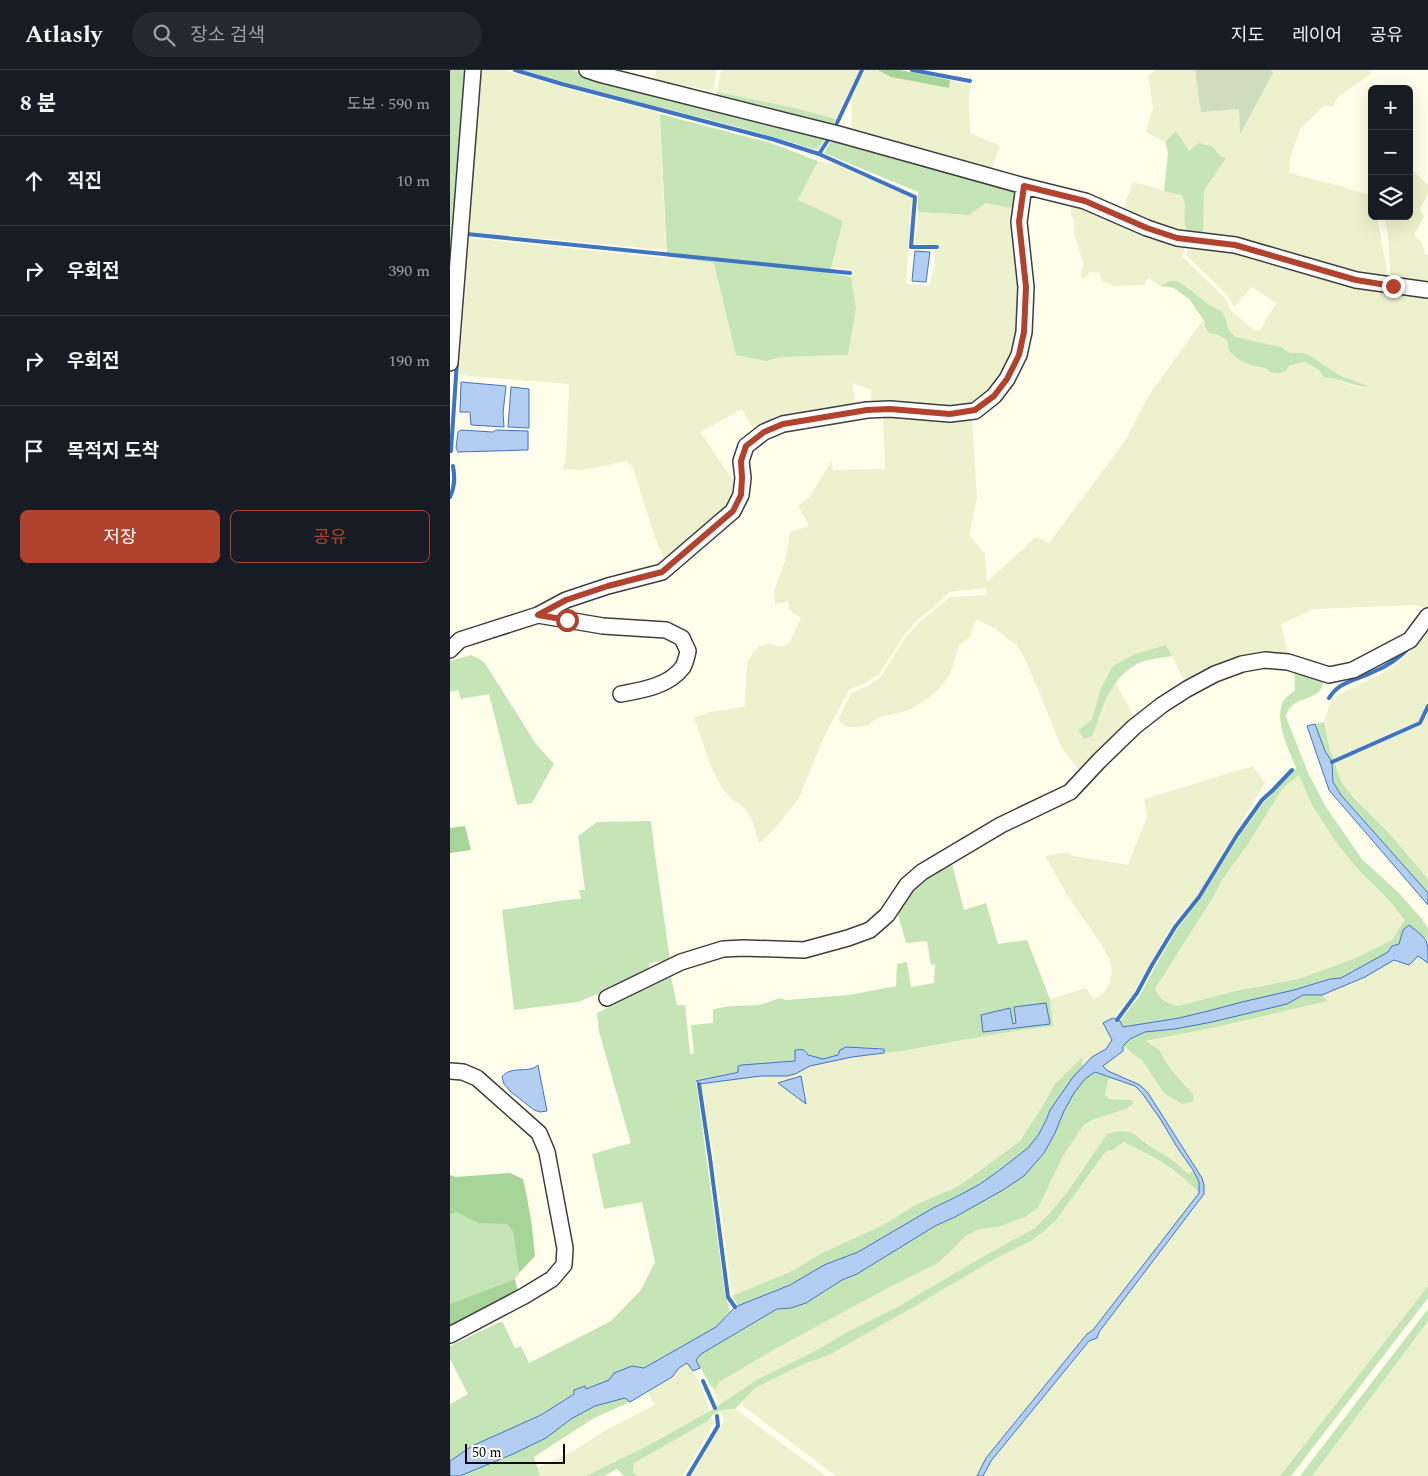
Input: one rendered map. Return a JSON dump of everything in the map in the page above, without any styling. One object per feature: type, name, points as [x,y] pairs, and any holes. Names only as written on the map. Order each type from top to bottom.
[{"type":"street","points":[[450,363],[473,70]]},
{"type":"street","points":[[587,70],[838,134],[1085,201],[1147,228],[1177,238],[1235,245],[1356,280],[1428,290]]},
{"type":"street","points":[[450,650],[460,640],[538,615],[566,600],[608,586],[662,572],[733,511],[741,495],[741,461],[746,446],[764,432],[783,424],[867,410],[890,409],[950,414],[975,410],[994,396],[1007,379],[1019,355],[1024,332],[1026,287],[1019,222],[1024,186]]},
{"type":"street","points":[[538,615],[603,626],[666,630],[682,638],[688,651],[683,666],[669,680],[651,688],[621,694]]},
{"type":"street","points":[[607,998],[681,962],[723,949],[804,950],[870,930],[887,915],[907,885],[922,872],[1001,825],[1070,792],[1134,727],[1162,705],[1187,689],[1215,674],[1242,664],[1266,660],[1288,662],[1329,675],[1353,670],[1410,640],[1428,616]]},
{"type":"street","points":[[450,1072],[463,1072],[477,1078],[539,1134],[547,1152],[565,1248],[564,1265],[552,1279],[450,1335]]},
{"type":"green space","points":[[450,70],[468,70],[450,302]]},
{"type":"green space","points":[[482,70],[504,70],[660,113],[666,250],[470,232],[475,136]]},
{"type":"green space","points":[[523,70],[573,70],[599,79],[827,137],[817,150]]},
{"type":"green space","points":[[656,70],[717,70],[713,91],[655,80]]},
{"type":"green space","points":[[721,70],[859,70],[836,119],[795,108],[717,92]]},
{"type":"green space","points":[[865,70],[878,70],[891,77],[949,88],[950,80],[971,86],[969,101],[970,133],[1000,146],[992,168],[851,130],[851,99]]},
{"type":"green space","points":[[878,70],[900,70],[950,80],[949,88],[891,77]]},
{"type":"green space","points":[[1155,70],[1195,70],[1195,76],[1239,109],[1240,133],[1273,73],[1271,70],[1370,70],[1370,74],[1338,97],[1333,107],[1324,106],[1300,129],[1290,159],[1289,173],[1368,195],[1368,220],[1378,220],[1387,272],[1387,283],[1203,238],[1204,190],[1220,156],[1213,147],[1189,152],[1176,131],[1165,142],[1146,132],[1153,107],[1148,76]]},
{"type":"green space","points":[[1195,70],[1271,70],[1273,73],[1240,134],[1239,109],[1201,112]]},
{"type":"green space","points":[[717,92],[795,108],[836,119],[832,128],[716,99]]},
{"type":"green space","points":[[660,114],[771,143],[818,161],[798,200],[843,221],[830,273],[851,277],[856,308],[848,355],[781,357],[767,361],[736,355],[714,263],[667,257]]},
{"type":"green space","points":[[1176,131],[1189,151],[1199,143],[1213,147],[1220,156],[1226,158],[1204,190],[1203,238],[1187,235],[1184,219],[1185,204],[1182,195],[1164,191],[1168,153],[1165,142]]},
{"type":"green space","points":[[832,139],[1018,188],[1016,209],[986,203],[969,215],[918,212],[918,192],[824,153]]},
{"type":"green space","points":[[818,161],[831,163],[912,197],[906,284],[929,286],[935,265],[935,249],[939,249],[938,245],[915,244],[918,212],[969,215],[986,203],[1016,209],[1021,274],[1019,339],[1002,382],[971,405],[962,407],[871,404],[871,390],[852,383],[856,407],[755,431],[742,409],[700,432],[733,480],[736,493],[729,510],[667,565],[654,535],[633,467],[627,461],[581,470],[563,469],[566,456],[569,384],[459,375],[469,238],[714,263],[767,361],[781,357],[848,355],[856,308],[851,277],[852,271],[832,266],[843,221],[798,201]]},
{"type":"green space","points":[[1413,171],[1428,185],[1428,194],[1420,209],[1424,216],[1414,235],[1422,243],[1425,254],[1428,255],[1428,286],[1391,282],[1388,234],[1385,220],[1413,220]]},
{"type":"green space","points":[[1133,182],[1182,195],[1185,204],[1184,219],[1187,235],[1122,212]]},
{"type":"green space","points":[[1057,197],[1186,245],[1182,256],[1226,299],[1231,311],[1254,330],[1260,330],[1276,303],[1252,287],[1234,307],[1228,296],[1186,255],[1189,247],[1216,248],[1428,294],[1428,609],[1415,605],[1313,609],[1281,624],[1289,657],[1185,682],[1166,645],[1113,666],[1098,722],[1112,687],[1116,683],[1136,721],[1082,773],[1064,751],[1057,737],[1022,653],[1017,646],[996,629],[976,619],[969,638],[959,645],[950,675],[937,691],[923,702],[911,709],[883,716],[872,721],[869,725],[846,727],[838,719],[851,693],[881,677],[907,635],[950,597],[987,595],[986,588],[949,592],[933,608],[918,619],[905,634],[879,674],[849,690],[824,737],[799,798],[774,829],[759,843],[751,817],[722,788],[711,766],[694,718],[710,712],[745,707],[748,661],[753,653],[759,647],[769,644],[781,647],[790,642],[801,618],[789,610],[789,603],[775,604],[774,591],[786,558],[790,532],[809,526],[798,506],[810,496],[831,462],[833,470],[885,469],[883,413],[972,416],[977,499],[969,535],[985,554],[987,582],[1036,537],[1049,543],[1125,441],[1149,395],[1203,320],[1214,335],[1227,340],[1228,349],[1233,355],[1259,368],[1289,367],[1305,362],[1319,370],[1324,377],[1336,378],[1344,383],[1360,387],[1369,387],[1341,376],[1312,357],[1304,354],[1290,353],[1281,347],[1235,337],[1228,328],[1225,317],[1192,290],[1177,281],[1169,281],[1161,286],[1148,278],[1144,285],[1114,286],[1102,281],[1100,273],[1090,272],[1084,279],[1081,277],[1083,263],[1074,232],[1074,219],[1071,216],[1071,208],[1067,204],[1056,202]]},
{"type":"green space","points":[[1169,281],[1177,281],[1208,304],[1221,311],[1228,328],[1235,337],[1281,347],[1290,353],[1303,353],[1341,376],[1370,387],[1358,386],[1324,377],[1319,370],[1305,362],[1289,366],[1286,371],[1279,373],[1270,372],[1267,369],[1251,365],[1239,359],[1230,352],[1227,340],[1209,333],[1205,327],[1205,322],[1189,299],[1174,288],[1161,286]]},
{"type":"green space","points":[[1428,633],[1428,700],[1420,720],[1334,759],[1330,751],[1324,722],[1332,698],[1387,671],[1402,660]]},
{"type":"green space","points":[[1166,645],[1172,656],[1141,662],[1119,678],[1108,696],[1092,736],[1084,739],[1078,730],[1092,720],[1101,688],[1113,666],[1135,654]]},
{"type":"green space","points":[[471,655],[483,661],[536,744],[554,764],[532,803],[517,805],[489,694],[461,699],[458,690],[450,692],[450,661]]},
{"type":"green space","points":[[1294,670],[1323,679],[1319,692],[1292,705],[1286,717],[1309,775],[1326,807],[1362,859],[1399,893],[1422,919],[1428,928],[1428,946],[1426,938],[1403,930],[1399,944],[1392,946],[1388,952],[1341,978],[1330,979],[1294,990],[1179,1018],[1122,1027],[1120,1021],[1140,995],[1177,929],[1201,898],[1239,837],[1264,802],[1296,768],[1280,719],[1283,702],[1295,690]],"holes":[[[1299,775],[1312,805],[1338,845],[1405,920],[1392,940],[1356,958],[1298,979],[1231,992],[1179,1006],[1164,1000],[1155,989],[1214,896],[1222,880],[1248,844],[1283,788]]]},
{"type":"green space","points":[[1428,711],[1428,879],[1388,832],[1342,783],[1335,762],[1422,725]]},
{"type":"green space","points":[[1324,722],[1330,751],[1342,783],[1388,832],[1428,879],[1428,893],[1341,795],[1333,782],[1332,762],[1325,751],[1315,724]]},
{"type":"green space","points":[[1253,766],[1265,783],[1196,897],[1172,924],[1134,992],[1113,1018],[1104,1023],[1112,1040],[1106,1049],[1092,1057],[1082,1067],[1081,1058],[1055,1084],[1020,1141],[959,1186],[915,1205],[883,1225],[822,1253],[790,1272],[732,1296],[714,1158],[701,1083],[761,1076],[787,1076],[810,1066],[852,1057],[902,1051],[1053,1026],[1050,999],[1086,988],[1094,999],[1104,992],[1110,982],[1112,970],[1109,958],[1101,944],[1069,898],[1045,856],[1068,852],[1073,856],[1128,865],[1147,817],[1144,799]]},
{"type":"green space","points":[[1299,775],[1338,845],[1406,920],[1392,940],[1357,958],[1298,979],[1231,992],[1179,1006],[1172,1005],[1157,995],[1155,989],[1214,896],[1222,880],[1248,844],[1283,788]]},
{"type":"green space","points":[[651,821],[670,960],[649,963],[649,973],[578,1002],[514,1010],[502,910],[581,899],[579,890],[585,890],[578,836],[597,822]]},
{"type":"green space","points":[[465,826],[471,850],[450,853],[450,828]]},
{"type":"green space","points":[[952,864],[964,910],[986,903],[998,944],[1027,940],[1050,999],[1053,1026],[884,1053],[884,1048],[846,1047],[838,1056],[827,1059],[816,1058],[795,1050],[795,1061],[696,1081],[725,1294],[730,1311],[716,1327],[644,1368],[632,1366],[614,1373],[609,1380],[586,1389],[585,1386],[541,1415],[472,1446],[450,1461],[450,1404],[468,1394],[450,1359],[450,1346],[502,1321],[515,1348],[521,1346],[529,1363],[611,1321],[641,1290],[655,1262],[642,1202],[604,1209],[592,1154],[631,1143],[599,1032],[597,1013],[671,977],[677,1005],[685,1005],[690,1054],[694,1053],[691,1025],[713,1023],[713,1009],[760,1005],[780,998],[786,1000],[849,995],[896,986],[897,964],[907,962],[911,987],[934,983],[935,964],[931,965],[927,941],[906,943],[896,907],[914,884],[933,872]],"holes":[[[1046,1003],[1050,1024],[983,1032],[981,1015],[1010,1008],[1013,1024]]]},
{"type":"green space","points":[[1418,956],[1428,963],[1428,1286],[1280,1476],[983,1476],[991,1461],[1089,1341],[1097,1338],[1099,1332],[1204,1194],[1204,1185],[1197,1169],[1140,1085],[1107,1071],[1103,1066],[1123,1051],[1123,1046],[1142,1060],[1149,1071],[1193,1094],[1171,1070],[1159,1050],[1145,1042],[1328,1001],[1322,995],[1365,977],[1394,960]]},
{"type":"green space","points":[[1303,995],[1322,995],[1328,1001],[1146,1041],[1159,1050],[1171,1070],[1193,1094],[1194,1101],[1182,1104],[1164,1093],[1142,1060],[1123,1046],[1130,1039],[1145,1032],[1212,1022],[1287,1004]]},
{"type":"green space","points":[[1082,1057],[1082,1067],[1050,1110],[1039,1134],[1028,1148],[997,1172],[980,1184],[933,1208],[858,1252],[824,1265],[790,1285],[738,1306],[732,1296],[790,1272],[822,1253],[883,1225],[915,1205],[959,1186],[1020,1141],[1055,1084]]},
{"type":"green space","points":[[1095,1072],[1112,1078],[1108,1080],[1105,1094],[1109,1099],[1132,1100],[1133,1104],[1126,1109],[1092,1120],[1083,1126],[1063,1156],[1038,1208],[1025,1217],[998,1227],[980,1229],[966,1236],[938,1263],[775,1349],[719,1382],[716,1389],[710,1385],[696,1360],[701,1354],[778,1309],[791,1308],[806,1303],[842,1280],[857,1274],[935,1226],[955,1217],[1024,1176],[1044,1153],[1074,1093],[1085,1079]]},
{"type":"green space","points":[[1112,1078],[1135,1086],[1142,1093],[1193,1170],[1189,1174],[1171,1159],[1135,1135],[1087,1162],[1065,1195],[1035,1228],[899,1306],[758,1379],[720,1405],[710,1385],[716,1389],[719,1382],[775,1349],[938,1263],[966,1236],[980,1229],[998,1227],[1038,1208],[1063,1156],[1083,1126],[1092,1120],[1126,1109],[1131,1100],[1109,1099],[1105,1094],[1108,1080]]},
{"type":"green space","points":[[1118,1131],[1130,1132],[1135,1135],[1171,1159],[1189,1174],[1193,1170],[1199,1182],[1199,1193],[1174,1171],[1124,1142],[1112,1150],[1106,1151],[1057,1219],[1029,1242],[993,1260],[827,1356],[806,1363],[755,1388],[735,1409],[727,1409],[717,1413],[708,1421],[634,1463],[633,1472],[637,1476],[624,1476],[617,1469],[604,1476],[586,1476],[647,1446],[710,1411],[758,1379],[899,1306],[1035,1228],[1065,1195],[1107,1134]]},
{"type":"green space","points":[[1124,1142],[1185,1178],[1199,1193],[1093,1330],[1087,1334],[986,1458],[977,1476],[836,1476],[743,1406],[742,1401],[755,1388],[806,1363],[827,1356],[1042,1233],[1057,1219],[1106,1151],[1112,1150]]},
{"type":"green space","points":[[510,1173],[523,1179],[529,1207],[535,1256],[519,1273],[513,1232],[507,1224],[479,1223],[456,1212],[450,1215],[450,1175],[456,1177]]},
{"type":"green space","points":[[456,1212],[494,1223],[507,1223],[513,1232],[519,1273],[515,1279],[450,1304],[450,1215]]},
{"type":"green space","points":[[515,1279],[518,1292],[450,1328],[450,1304]]},
{"type":"green space","points":[[1428,1286],[1428,1298],[1291,1476],[1280,1476]]},
{"type":"green space","points":[[1428,1309],[1428,1321],[1312,1476],[1300,1476]]},
{"type":"green space","points":[[1428,1321],[1428,1476],[1312,1476],[1411,1342]]},
{"type":"green space","points":[[687,1363],[701,1385],[710,1411],[647,1446],[586,1476],[540,1476],[537,1468],[573,1451],[608,1429],[655,1405],[648,1392],[672,1377],[679,1368]]},
{"type":"green space","points":[[625,1398],[630,1402],[594,1418],[534,1457],[540,1476],[460,1476],[546,1438],[571,1419],[595,1406]]},
{"type":"green space","points":[[725,1408],[735,1409],[826,1476],[692,1476],[724,1420],[720,1411]]},
{"type":"green space","points":[[711,1417],[714,1423],[683,1476],[637,1476],[633,1472],[633,1463],[708,1421]]},
{"type":"water","points":[[915,251],[930,252],[926,282],[912,281]]},
{"type":"water","points":[[461,382],[506,386],[503,413],[504,427],[471,425],[470,412],[460,412]]},
{"type":"water","points":[[511,387],[529,389],[529,428],[508,427]]},
{"type":"water","points":[[461,430],[493,432],[496,430],[528,431],[528,450],[458,452],[456,448],[458,432]]},
{"type":"water","points":[[1315,724],[1325,751],[1332,762],[1333,782],[1341,795],[1428,893],[1428,905],[1329,790],[1307,726]]},
{"type":"water","points":[[1409,925],[1426,940],[1428,963],[1418,956],[1409,965],[1394,960],[1365,977],[1322,995],[1303,995],[1287,1004],[1212,1022],[1145,1032],[1130,1039],[1123,1046],[1123,1051],[1103,1066],[1108,1071],[1140,1085],[1148,1093],[1202,1178],[1204,1194],[1099,1332],[1097,1338],[1089,1341],[991,1461],[983,1476],[977,1476],[986,1458],[1087,1334],[1093,1330],[1199,1193],[1199,1182],[1193,1170],[1142,1093],[1135,1086],[1095,1072],[1085,1079],[1074,1093],[1044,1153],[1024,1176],[1003,1190],[935,1226],[806,1303],[791,1308],[777,1309],[701,1354],[696,1360],[700,1368],[693,1371],[687,1363],[679,1368],[672,1377],[630,1402],[625,1398],[595,1406],[571,1419],[546,1438],[513,1454],[460,1476],[450,1476],[450,1461],[472,1446],[541,1415],[574,1394],[574,1390],[585,1386],[586,1389],[609,1380],[614,1373],[632,1366],[644,1368],[716,1327],[735,1307],[790,1285],[824,1265],[858,1252],[933,1208],[980,1184],[1028,1148],[1039,1134],[1050,1110],[1073,1077],[1092,1057],[1106,1049],[1112,1040],[1103,1023],[1113,1018],[1120,1021],[1123,1027],[1179,1018],[1294,990],[1330,979],[1341,978],[1388,952],[1392,946],[1399,944],[1403,930]]},
{"type":"water","points":[[1046,1003],[1050,1024],[983,1032],[981,1015],[1010,1008],[1013,1024],[1016,1023],[1014,1007]]},
{"type":"water","points":[[846,1047],[884,1049],[884,1053],[852,1057],[810,1066],[787,1076],[761,1076],[699,1084],[696,1081],[738,1072],[738,1066],[742,1065],[795,1061],[795,1050],[803,1050],[808,1055],[823,1059],[838,1055],[840,1050]]},
{"type":"water","points":[[538,1065],[547,1111],[540,1112],[534,1110],[511,1092],[504,1084],[502,1077],[510,1071],[530,1069]]},
{"type":"water","points":[[801,1076],[806,1104],[778,1083]]},
{"type":"waterway","points":[[515,70],[772,139],[819,154],[915,197],[911,247],[937,247]]},
{"type":"waterway","points":[[837,123],[862,70]]},
{"type":"waterway","points":[[912,70],[970,81]]},
{"type":"waterway","points":[[819,154],[828,140]]},
{"type":"waterway","points":[[467,234],[850,273]]},
{"type":"waterway","points":[[451,451],[457,361]]},
{"type":"waterway","points":[[450,497],[454,482],[453,466]]},
{"type":"waterway","points":[[1329,698],[1343,684],[1383,667],[1410,647]]},
{"type":"waterway","points":[[1332,762],[1420,723],[1428,706]]},
{"type":"waterway","points":[[1117,1020],[1137,993],[1175,927],[1199,897],[1237,835],[1262,800],[1292,770]]},
{"type":"waterway","points":[[699,1084],[728,1297],[735,1307]]},
{"type":"waterway","points":[[703,1381],[715,1408]]},
{"type":"waterway","points":[[688,1476],[718,1426],[717,1416]]},
{"type":"route","points":[[567,620],[538,615],[566,600],[608,586],[662,572],[733,511],[741,495],[741,461],[746,446],[764,432],[783,424],[867,410],[920,410],[950,414],[975,410],[994,396],[1007,379],[1019,355],[1024,332],[1026,287],[1019,222],[1024,186],[1085,201],[1147,228],[1177,238],[1235,245],[1356,280],[1393,286]]}]
